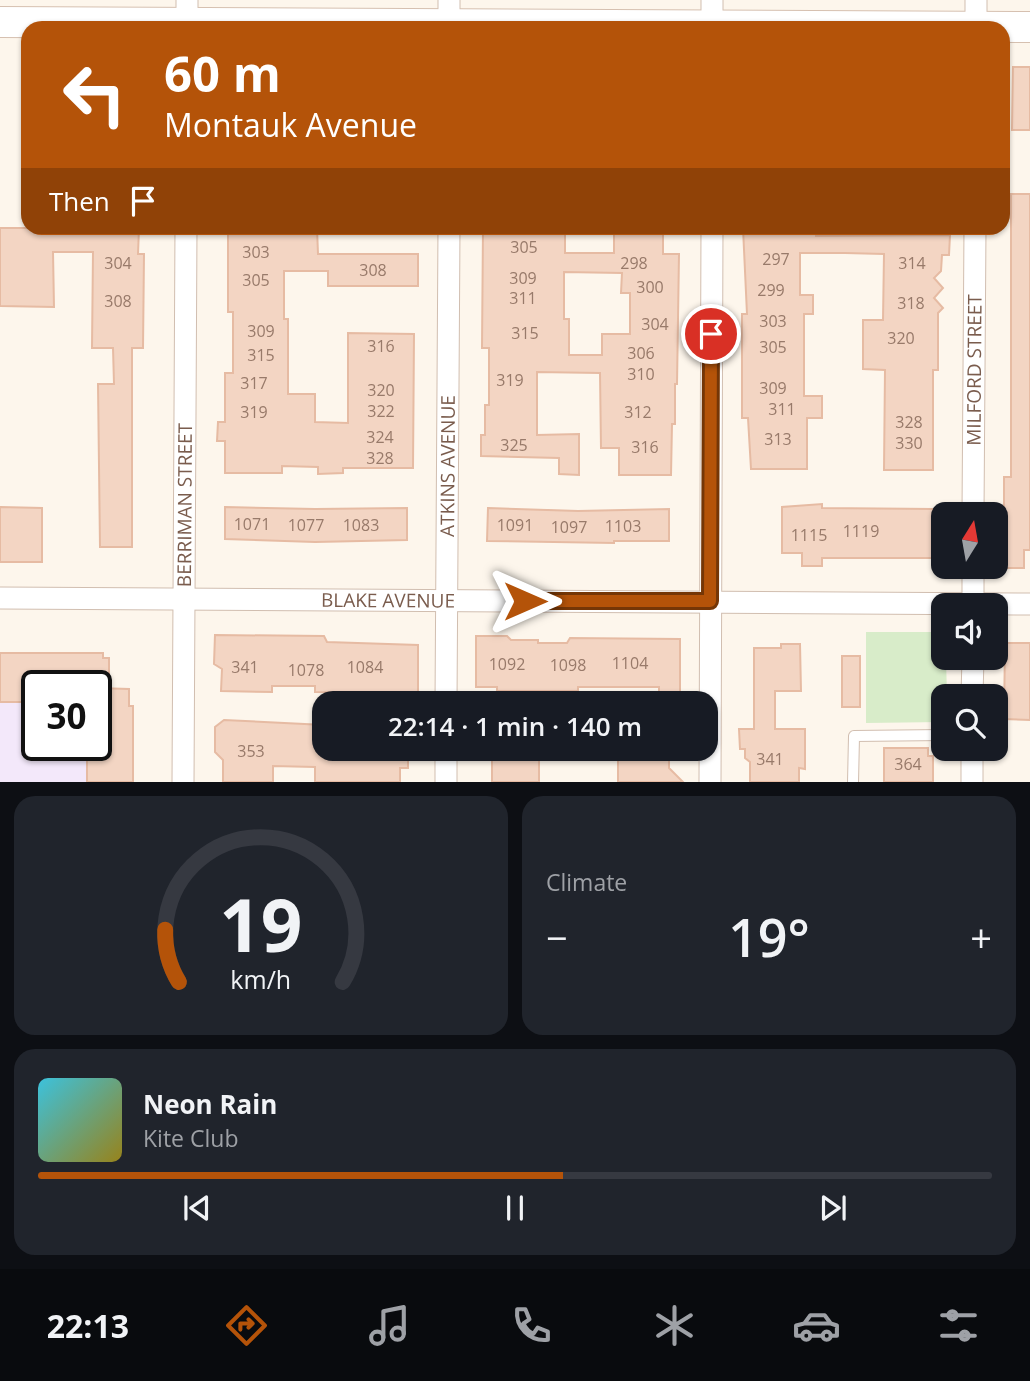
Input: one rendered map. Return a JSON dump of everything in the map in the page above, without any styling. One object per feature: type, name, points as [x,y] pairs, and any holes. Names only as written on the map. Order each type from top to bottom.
[{"type":"street","points":[[37,21],[187,17],[976,18],[994,21]]},
{"type":"street","points":[[0,22],[21,21]]},
{"type":"street","points":[[1010,24],[1030,27]]},
{"type":"street","name":"BERRIMAN STREET","points":[[183,782],[186,235]]},
{"type":"street","name":"ATKINS AVENUE","points":[[446,691],[449,235]]},
{"type":"street","points":[[710,782],[712,235]]},
{"type":"street","name":"MILFORD STREET","points":[[973,502],[975,235]]},
{"type":"street","name":"BLAKE AVENUE","points":[[0,598],[931,604]]},
{"type":"street","name":"BLAKE AVENUE","points":[[1008,604],[1030,604]]},
{"type":"street","points":[[446,761],[446,782]]},
{"type":"street","points":[[972,761],[972,782]]},
{"type":"lane","points":[[853,782],[854,736],[931,735]]},
{"type":"shaded area","points":[[0,653],[13,653],[14,657],[24,657],[24,653],[43,653],[44,658],[54,657],[54,653],[73,653],[73,658],[85,657],[85,653],[103,653],[103,658],[109,658],[109,670],[21,670],[21,761],[112,761],[112,688],[129,689],[129,706],[133,706],[133,725],[129,725],[129,736],[133,736],[133,755],[129,755],[129,766],[133,766],[133,782],[0,782]]},
{"type":"green space","points":[[866,632],[931,632],[931,670],[946,670],[947,684],[931,684],[931,722],[866,723]]},
{"type":"building","points":[[1013,67],[1030,67],[1030,130],[1012,130]]},
{"type":"building","points":[[1011,194],[1030,194],[1030,550],[1024,550],[1024,568],[1008,568],[1008,502],[1004,502],[1004,477],[1011,477]]},
{"type":"building","points":[[0,228],[21,228],[21,235],[139,235],[138,254],[144,254],[143,348],[132,348],[132,547],[100,547],[98,384],[114,384],[113,348],[92,348],[93,252],[53,252],[54,307],[0,306]]},
{"type":"building","points":[[228,235],[317,235],[318,254],[418,254],[418,286],[328,286],[328,271],[284,271],[284,319],[288,319],[288,394],[315,394],[315,422],[348,423],[348,333],[414,334],[413,468],[343,468],[343,473],[318,474],[318,467],[282,466],[282,473],[225,473],[225,441],[217,441],[218,422],[225,422],[225,373],[233,373],[233,312],[228,312]]},
{"type":"building","points":[[483,235],[565,235],[565,253],[614,253],[614,235],[663,235],[663,254],[679,254],[677,384],[675,424],[672,424],[671,475],[619,475],[619,448],[601,448],[600,373],[537,372],[537,435],[579,434],[579,475],[559,474],[559,458],[481,456],[481,435],[485,435],[485,405],[489,405],[489,348],[482,348]],"holes":[[[564,272],[622,273],[621,293],[630,293],[630,334],[602,334],[602,355],[569,355],[569,319],[564,319]]]},
{"type":"building","points":[[743,235],[950,235],[949,255],[942,255],[941,271],[934,278],[943,288],[934,298],[943,308],[938,313],[938,370],[933,370],[933,470],[884,470],[885,370],[863,369],[863,320],[883,320],[884,254],[800,253],[800,295],[813,295],[813,314],[804,314],[804,396],[822,396],[822,418],[807,418],[807,469],[751,469],[748,418],[742,418],[742,314],[747,314]]},
{"type":"building","points":[[822,504],[822,508],[931,509],[931,558],[822,558],[822,566],[802,566],[802,553],[782,553],[782,507]]},
{"type":"building","points":[[0,507],[42,508],[42,562],[0,562]]},
{"type":"building","points":[[225,507],[407,508],[407,540],[315,542],[225,539]]},
{"type":"building","points":[[488,508],[578,511],[669,509],[669,541],[487,541]]},
{"type":"building","points":[[215,635],[324,636],[327,642],[418,645],[418,691],[315,691],[315,686],[272,686],[272,692],[221,691],[222,669],[214,664]]},
{"type":"building","points":[[476,636],[507,636],[511,640],[538,640],[538,643],[567,643],[570,638],[680,639],[680,691],[659,691],[659,687],[578,687],[578,691],[497,691],[497,687],[476,687]]},
{"type":"building","points":[[1008,643],[1030,643],[1030,720],[1008,719],[1008,684],[1004,684],[1005,670],[1008,670]]},
{"type":"building","points":[[781,644],[800,644],[801,691],[775,691],[775,729],[805,729],[805,769],[799,768],[799,782],[750,782],[750,762],[745,758],[745,749],[740,749],[739,729],[754,729],[754,648],[781,648]]},
{"type":"building","points":[[0,653],[103,653],[103,658],[109,658],[109,670],[21,670],[21,702],[0,702]]},
{"type":"building","points":[[842,656],[860,656],[860,707],[842,707]]},
{"type":"building","points":[[112,688],[129,689],[129,706],[133,706],[133,782],[87,782],[87,761],[112,761]]},
{"type":"building","points":[[224,720],[312,724],[312,761],[408,761],[408,768],[400,768],[400,782],[315,782],[315,767],[273,766],[273,782],[223,782],[223,760],[215,752],[215,727]]},
{"type":"building","points":[[884,748],[928,748],[928,756],[931,756],[933,761],[933,782],[884,782]]},
{"type":"building","points":[[492,761],[539,761],[539,782],[492,782]]},
{"type":"building","points":[[618,761],[669,761],[669,768],[683,782],[618,782]]},
{"type":"route","points":[[525,601],[710,601],[711,334]]}]
